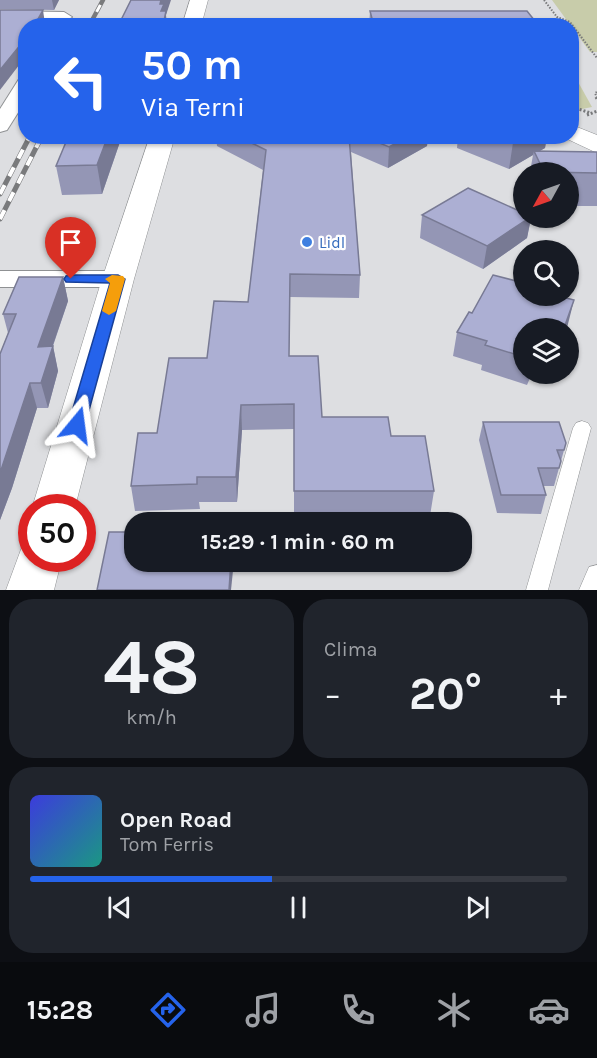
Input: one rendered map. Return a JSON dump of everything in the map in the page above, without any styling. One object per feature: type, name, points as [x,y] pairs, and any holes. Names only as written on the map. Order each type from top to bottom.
[{"type":"main road","points":[[193,18],[199,0]]},
{"type":"main road","points":[[579,136],[597,145]]},
{"type":"main road","points":[[57,494],[118,279],[160,144]]},
{"type":"main road","points":[[30,590],[35,572]]},
{"type":"street","points":[[64,18],[75,0]]},
{"type":"street","points":[[0,16],[25,18]]},
{"type":"street","points":[[0,126],[18,96]]},
{"type":"street","points":[[0,279],[118,279]]},
{"type":"lane","points":[[537,590],[582,428]]},
{"type":"lane","points":[[590,590],[597,574]]},
{"type":"path","points":[[544,0],[561,18]]},
{"type":"path","points":[[579,34],[597,58]]},
{"type":"path","points":[[597,92],[595,93],[597,99]]},
{"type":"path","points":[[579,109],[592,113]]},
{"type":"green space","points":[[552,0],[597,0],[597,52],[590,52],[579,37],[579,18],[565,18]]},
{"type":"green space","points":[[579,84],[592,107],[579,110]]},
{"type":"building","points":[[131,0],[161,0],[160,4],[164,4],[161,11],[166,11],[165,18],[122,18]]},
{"type":"building","points":[[0,10],[43,10],[38,18],[18,18],[18,48],[0,70]]},
{"type":"building","points":[[370,11],[527,11],[533,18],[372,18]]},
{"type":"building","points":[[65,144],[105,144],[97,165],[56,166]]},
{"type":"building","points":[[254,144],[350,144],[360,275],[290,274],[289,356],[318,356],[322,417],[388,417],[391,436],[425,436],[434,491],[294,491],[294,404],[241,405],[236,477],[197,477],[197,484],[131,486],[138,433],[157,433],[169,358],[207,358],[214,301],[248,302],[266,150]]},
{"type":"building","points":[[534,151],[597,152],[597,173],[579,173],[579,162],[539,162]]},
{"type":"building","points":[[468,188],[513,208],[514,228],[487,246],[422,215]]},
{"type":"building","points":[[493,275],[513,280],[513,306],[572,306],[568,318],[513,318],[513,354],[485,345],[487,341],[457,332],[469,312],[472,313]]},
{"type":"building","points":[[19,277],[63,277],[38,347],[53,346],[41,383],[30,383],[0,473],[0,354],[16,314],[3,314]]},
{"type":"building","points":[[483,422],[559,422],[566,443],[564,450],[557,450],[561,461],[559,468],[538,468],[546,495],[501,495]]},
{"type":"building","points":[[109,532],[124,532],[124,572],[230,572],[229,590],[97,590]]},
{"type":"railway","points":[[93,18],[103,0]]},
{"type":"railway","points":[[0,194],[26,144]]},
{"type":"railway","points":[[0,219],[38,144]]},
{"type":"slow traffic","points":[[109,311],[118,279],[112,279]]},
{"type":"place","name":"Lidl","points":[[307,242]]},
{"type":"route","points":[[71,279],[118,279],[77,425]]}]
